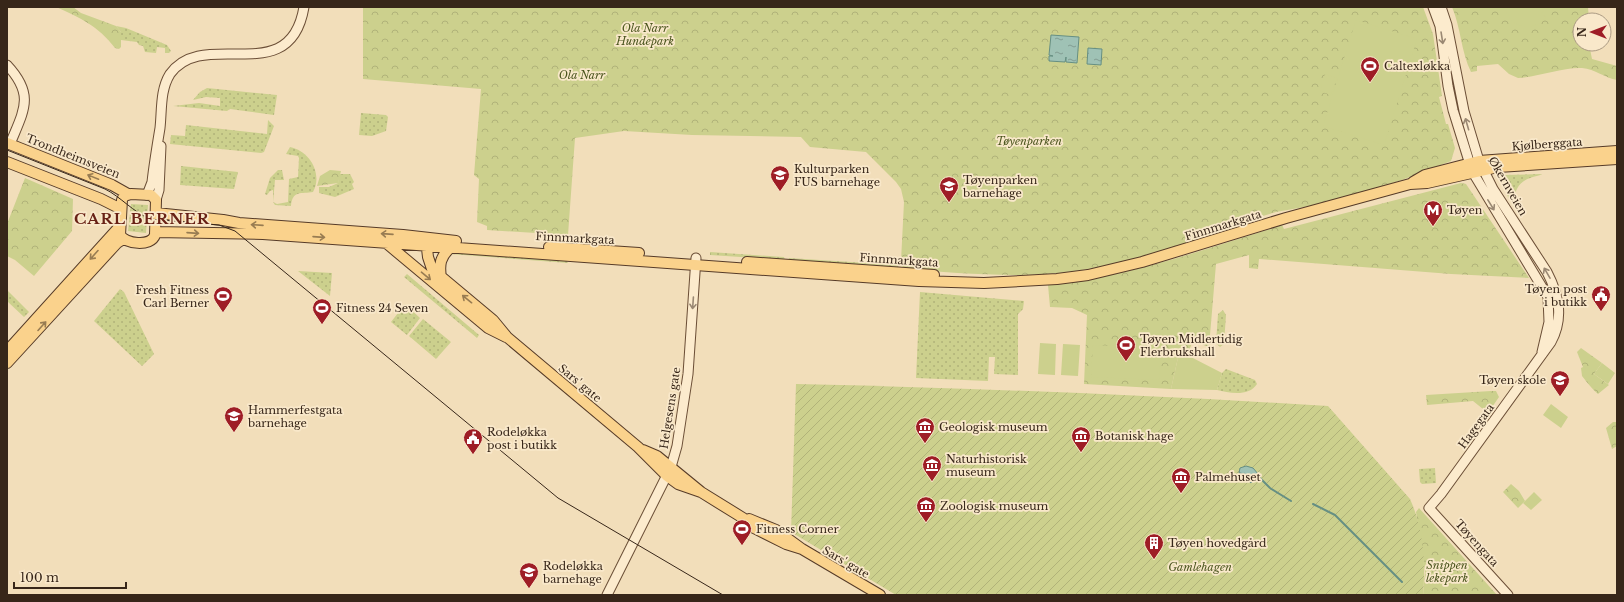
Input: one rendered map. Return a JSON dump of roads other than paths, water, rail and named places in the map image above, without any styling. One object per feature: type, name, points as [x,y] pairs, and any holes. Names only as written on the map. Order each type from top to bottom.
[{"type":"main road","points":[[147,195],[152,182],[164,89],[170,74],[176,67],[188,59],[204,55],[250,55],[270,52],[290,38],[300,22],[304,7]]},
{"type":"main road","points":[[1433,7],[1440,26],[1452,105],[1470,167],[1544,289],[1554,323]]},
{"type":"main road","name":"Økernveien","points":[[1441,7],[1447,25],[1464,111],[1481,165],[1493,189],[1553,285],[1559,306],[1554,323]]},
{"type":"main road","points":[[7,65],[19,80],[25,95],[23,112],[9,143]]},
{"type":"main road","points":[[7,363],[117,242],[123,239],[148,243],[152,240],[155,232],[156,200],[160,183],[160,128]]},
{"type":"main road","name":"Trondheimsveien","points":[[9,143],[112,185],[124,201]]},
{"type":"main road","name":"Kjølberggata","points":[[1481,165],[1617,151]]},
{"type":"main road","name":"Kjølberggata","points":[[1481,165],[1617,159]]},
{"type":"main road","points":[[7,162],[107,201],[124,201],[147,195],[153,196],[156,200]]},
{"type":"main road","name":"Finnmarkgata","points":[[156,213],[240,223],[426,241],[529,248],[559,248],[919,281],[984,283],[994,281],[1057,279],[1105,272],[1286,218],[1410,184],[1425,175],[1481,165]]},
{"type":"main road","points":[[123,239],[120,235],[120,226],[124,201]]},
{"type":"main road","points":[[7,351],[120,226]]},
{"type":"main road","name":"Finnmarkgata","points":[[155,232],[170,231],[214,234],[254,233],[385,242],[426,241],[451,247],[801,266],[984,278],[994,281]]},
{"type":"main road","name":"Sars' gate","points":[[426,241],[431,266],[442,278],[493,320],[507,337],[638,447],[657,456],[669,471],[743,518],[760,531],[786,544],[802,549],[879,595]]},
{"type":"main road","name":"Sars' gate","points":[[385,242],[488,328],[507,337]]},
{"type":"main road","points":[[442,278],[440,262],[443,255],[451,247]]},
{"type":"main road","name":"Helgesens gate","points":[[607,595],[669,471],[678,446],[688,374],[696,261]]},
{"type":"main road","name":"Hagegata","points":[[1429,508],[1441,494],[1551,342],[1554,323]]},
{"type":"main road","name":"Tøyengata","points":[[1429,508],[1508,595]]},
{"type":"water","points":[[1051,35],[1079,37],[1077,63],[1066,62],[1066,57],[1065,62],[1049,61],[1049,56],[1053,56],[1049,55]]},
{"type":"water","points":[[1088,48],[1102,49],[1101,65],[1087,64]]},
{"type":"water","points":[[1246,466],[1253,468],[1259,475],[1251,483],[1239,473],[1240,468]]},
{"type":"waterway","points":[[1258,476],[1270,488],[1291,501]]},
{"type":"waterway","points":[[1313,504],[1335,515],[1402,582]]},
{"type":"tram line","points":[[7,150],[105,189],[150,219],[219,225],[235,231],[558,498],[723,595]]},
{"type":"place","name":"Caltexløkka","points":[[1370,83]]},
{"type":"place","name":"Kulturparken FUS barnehage","points":[[780,192]]},
{"type":"place","name":"Tøyenparken barnehage","points":[[949,203]]},
{"type":"place","name":"Tøyen","points":[[1433,227]]},
{"type":"place","name":"Tøyen post i butikk","points":[[1601,312]]},
{"type":"place","name":"Fresh Fitness Carl Berner","points":[[223,313]]},
{"type":"place","name":"Fitness 24 Seven","points":[[322,325]]},
{"type":"place","name":"Tøyen Midlertidig Flerbrukshall","points":[[1126,362]]},
{"type":"place","name":"Tøyen skole","points":[[1560,397]]},
{"type":"place","name":"Hammerfestgata barnehage","points":[[234,433]]},
{"type":"place","name":"Geologisk museum","points":[[925,444]]},
{"type":"place","name":"Botanisk hage","points":[[1081,453]]},
{"type":"place","name":"Rodeløkka post i butikk","points":[[473,455]]},
{"type":"place","name":"Naturhistorisk museum","points":[[932,482]]},
{"type":"place","name":"Palmehuset","points":[[1181,494]]},
{"type":"place","name":"Zoologisk museum","points":[[926,523]]},
{"type":"place","name":"Fitness Corner","points":[[742,546]]},
{"type":"place","name":"Tøyen hovedgård","points":[[1154,560]]},
{"type":"place","name":"Rodeløkka barnehage","points":[[529,589]]},
{"type":"district","name":"CARL BERNER","points":[[142,218]]},
{"type":"park label","name":"Ola Narr Hundepark","points":[[645,34]]},
{"type":"park label","name":"Ola Narr","points":[[582,75]]},
{"type":"park label","name":"Tøyenparken","points":[[1029,141]]},
{"type":"park label","name":"Gamlehagen","points":[[1200,567]]},
{"type":"park label","name":"Snippen lekepark","points":[[1447,571]]}]
